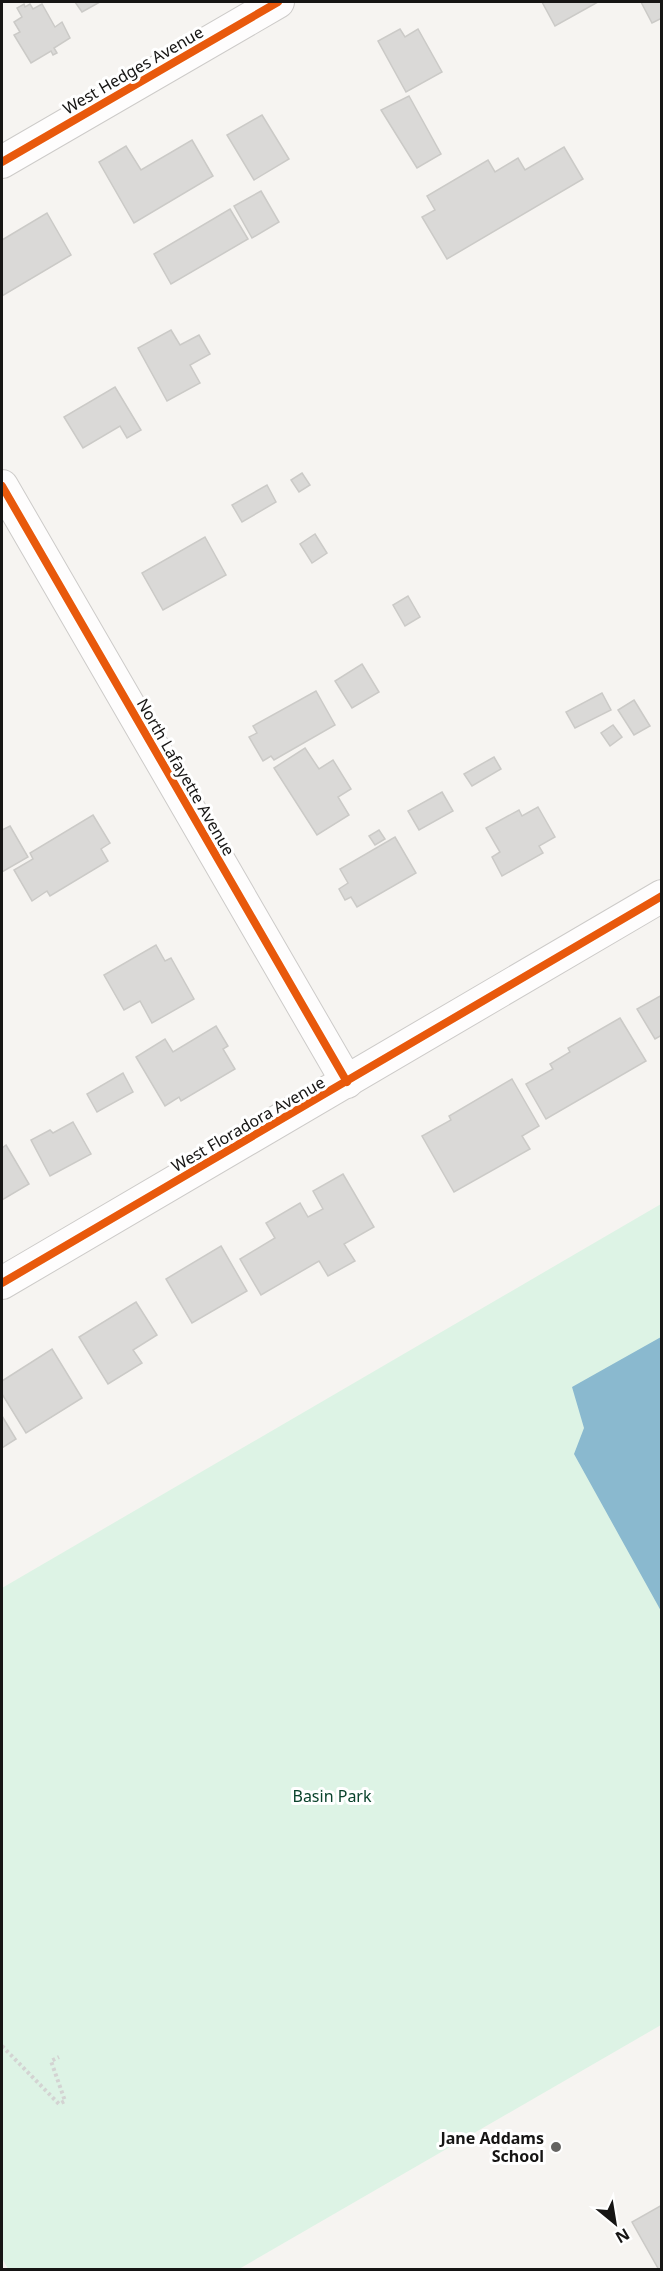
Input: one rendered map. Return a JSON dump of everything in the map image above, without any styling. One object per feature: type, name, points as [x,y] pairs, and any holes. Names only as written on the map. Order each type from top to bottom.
[{"type":"street","name":"West Hedges Avenue","points":[[2,162],[278,2]]},
{"type":"street","name":"North Lafayette Avenue","points":[[2,486],[347,1082]]},
{"type":"street","name":"West Floradora Avenue","points":[[2,1283],[662,896]]},
{"type":"path","points":[[2,2046],[59,2104],[65,2101],[51,2061],[59,2057]]},
{"type":"green space","name":"Basin Park","points":[[661,1204],[661,2025],[239,2269],[8,2269],[2,2258],[2,1588]]},
{"type":"water","points":[[661,1337],[661,1611],[574,1454],[584,1428],[572,1387]]},
{"type":"building","points":[[75,2],[100,2],[82,12]]},
{"type":"building","points":[[542,2],[598,2],[555,26]]},
{"type":"building","points":[[641,2],[662,2],[662,18],[652,23]]},
{"type":"building","points":[[24,4],[25,7],[30,4],[33,9],[42,4],[55,27],[62,22],[70,38],[54,48],[57,53],[53,55],[51,51],[31,63],[14,35],[20,32],[14,22],[22,17],[17,8]]},
{"type":"building","points":[[400,29],[405,37],[418,29],[442,72],[406,92],[378,41]]},
{"type":"building","points":[[409,96],[441,154],[417,168],[381,110]]},
{"type":"building","points":[[262,115],[289,159],[254,180],[227,135]]},
{"type":"building","points":[[192,140],[213,176],[134,223],[99,162],[126,146],[141,170]]},
{"type":"building","points":[[564,147],[583,179],[447,259],[422,217],[435,210],[427,196],[488,160],[495,172],[518,158],[525,170]]},
{"type":"building","points":[[261,191],[279,222],[252,238],[234,206]]},
{"type":"building","points":[[230,209],[248,239],[171,284],[154,254]]},
{"type":"building","points":[[47,213],[71,255],[2,296],[2,240]]},
{"type":"building","points":[[171,330],[180,345],[199,335],[210,354],[190,365],[200,383],[167,401],[138,348]]},
{"type":"building","points":[[115,387],[141,430],[127,438],[120,426],[83,448],[64,417]]},
{"type":"building","points":[[302,473],[310,485],[299,492],[291,480]]},
{"type":"building","points":[[267,485],[276,502],[242,522],[232,505]]},
{"type":"building","points":[[315,534],[327,553],[312,563],[300,544]]},
{"type":"building","points":[[205,537],[226,575],[163,610],[142,573]]},
{"type":"building","points":[[408,596],[420,617],[405,626],[393,605]]},
{"type":"building","points":[[362,664],[379,692],[352,708],[335,681]]},
{"type":"building","points":[[316,691],[335,725],[274,760],[271,756],[263,761],[249,737],[257,733],[253,726]]},
{"type":"building","points":[[602,693],[611,710],[575,728],[566,712]]},
{"type":"building","points":[[634,700],[650,726],[634,735],[618,710]]},
{"type":"building","points":[[613,725],[622,737],[610,746],[601,733]]},
{"type":"building","points":[[305,748],[319,769],[333,760],[351,789],[338,797],[349,815],[317,835],[274,768]]},
{"type":"building","points":[[494,757],[501,769],[472,786],[464,774]]},
{"type":"building","points":[[442,792],[453,811],[419,830],[408,811]]},
{"type":"building","points":[[538,807],[555,837],[539,846],[543,853],[502,876],[492,857],[500,852],[486,828],[519,810],[522,816]]},
{"type":"building","points":[[93,815],[110,843],[101,849],[108,861],[50,896],[47,891],[32,901],[14,870],[33,859],[30,853]]},
{"type":"building","points":[[10,826],[28,857],[2,872],[2,830]]},
{"type":"building","points":[[379,830],[385,839],[375,845],[369,836]]},
{"type":"building","points":[[395,837],[416,873],[357,907],[351,897],[345,900],[339,889],[348,883],[340,869]]},
{"type":"building","points":[[156,945],[165,961],[171,958],[194,999],[152,1023],[140,1001],[124,1010],[104,975]]},
{"type":"building","points":[[662,995],[662,1035],[655,1039],[637,1009]]},
{"type":"building","points":[[620,1018],[646,1061],[546,1119],[526,1084],[553,1069],[550,1064],[570,1052],[568,1048]]},
{"type":"building","points":[[216,1026],[228,1046],[223,1049],[235,1069],[181,1101],[179,1097],[165,1106],[136,1057],[165,1039],[173,1052]]},
{"type":"building","points":[[123,1073],[133,1092],[97,1112],[87,1094]]},
{"type":"building","points":[[512,1079],[539,1126],[522,1136],[530,1149],[454,1192],[422,1136],[451,1120],[449,1116]]},
{"type":"building","points":[[73,1122],[91,1154],[50,1176],[31,1140],[50,1130],[53,1133]]},
{"type":"building","points":[[6,1145],[29,1184],[2,1200],[2,1148]]},
{"type":"building","points":[[343,1174],[374,1227],[344,1244],[355,1261],[328,1276],[319,1261],[261,1295],[240,1259],[275,1238],[266,1223],[300,1203],[308,1217],[323,1209],[313,1191]]},
{"type":"building","points":[[221,1246],[247,1291],[192,1323],[166,1279]]},
{"type":"building","points":[[136,1302],[157,1335],[133,1350],[142,1363],[108,1384],[79,1337]]},
{"type":"building","points":[[52,1349],[82,1398],[26,1433],[2,1394],[2,1381]]},
{"type":"building","points":[[2,1416],[16,1439],[2,1448]]},
{"type":"building","points":[[662,2205],[662,2270],[659,2270],[632,2222]]},
{"type":"cycle path","points":[[2,162],[278,2]]},
{"type":"cycle path","points":[[2,486],[347,1082]]},
{"type":"cycle path","points":[[2,1283],[662,896]]},
{"type":"place","name":"Jane Addams School","points":[[556,2147]]}]
